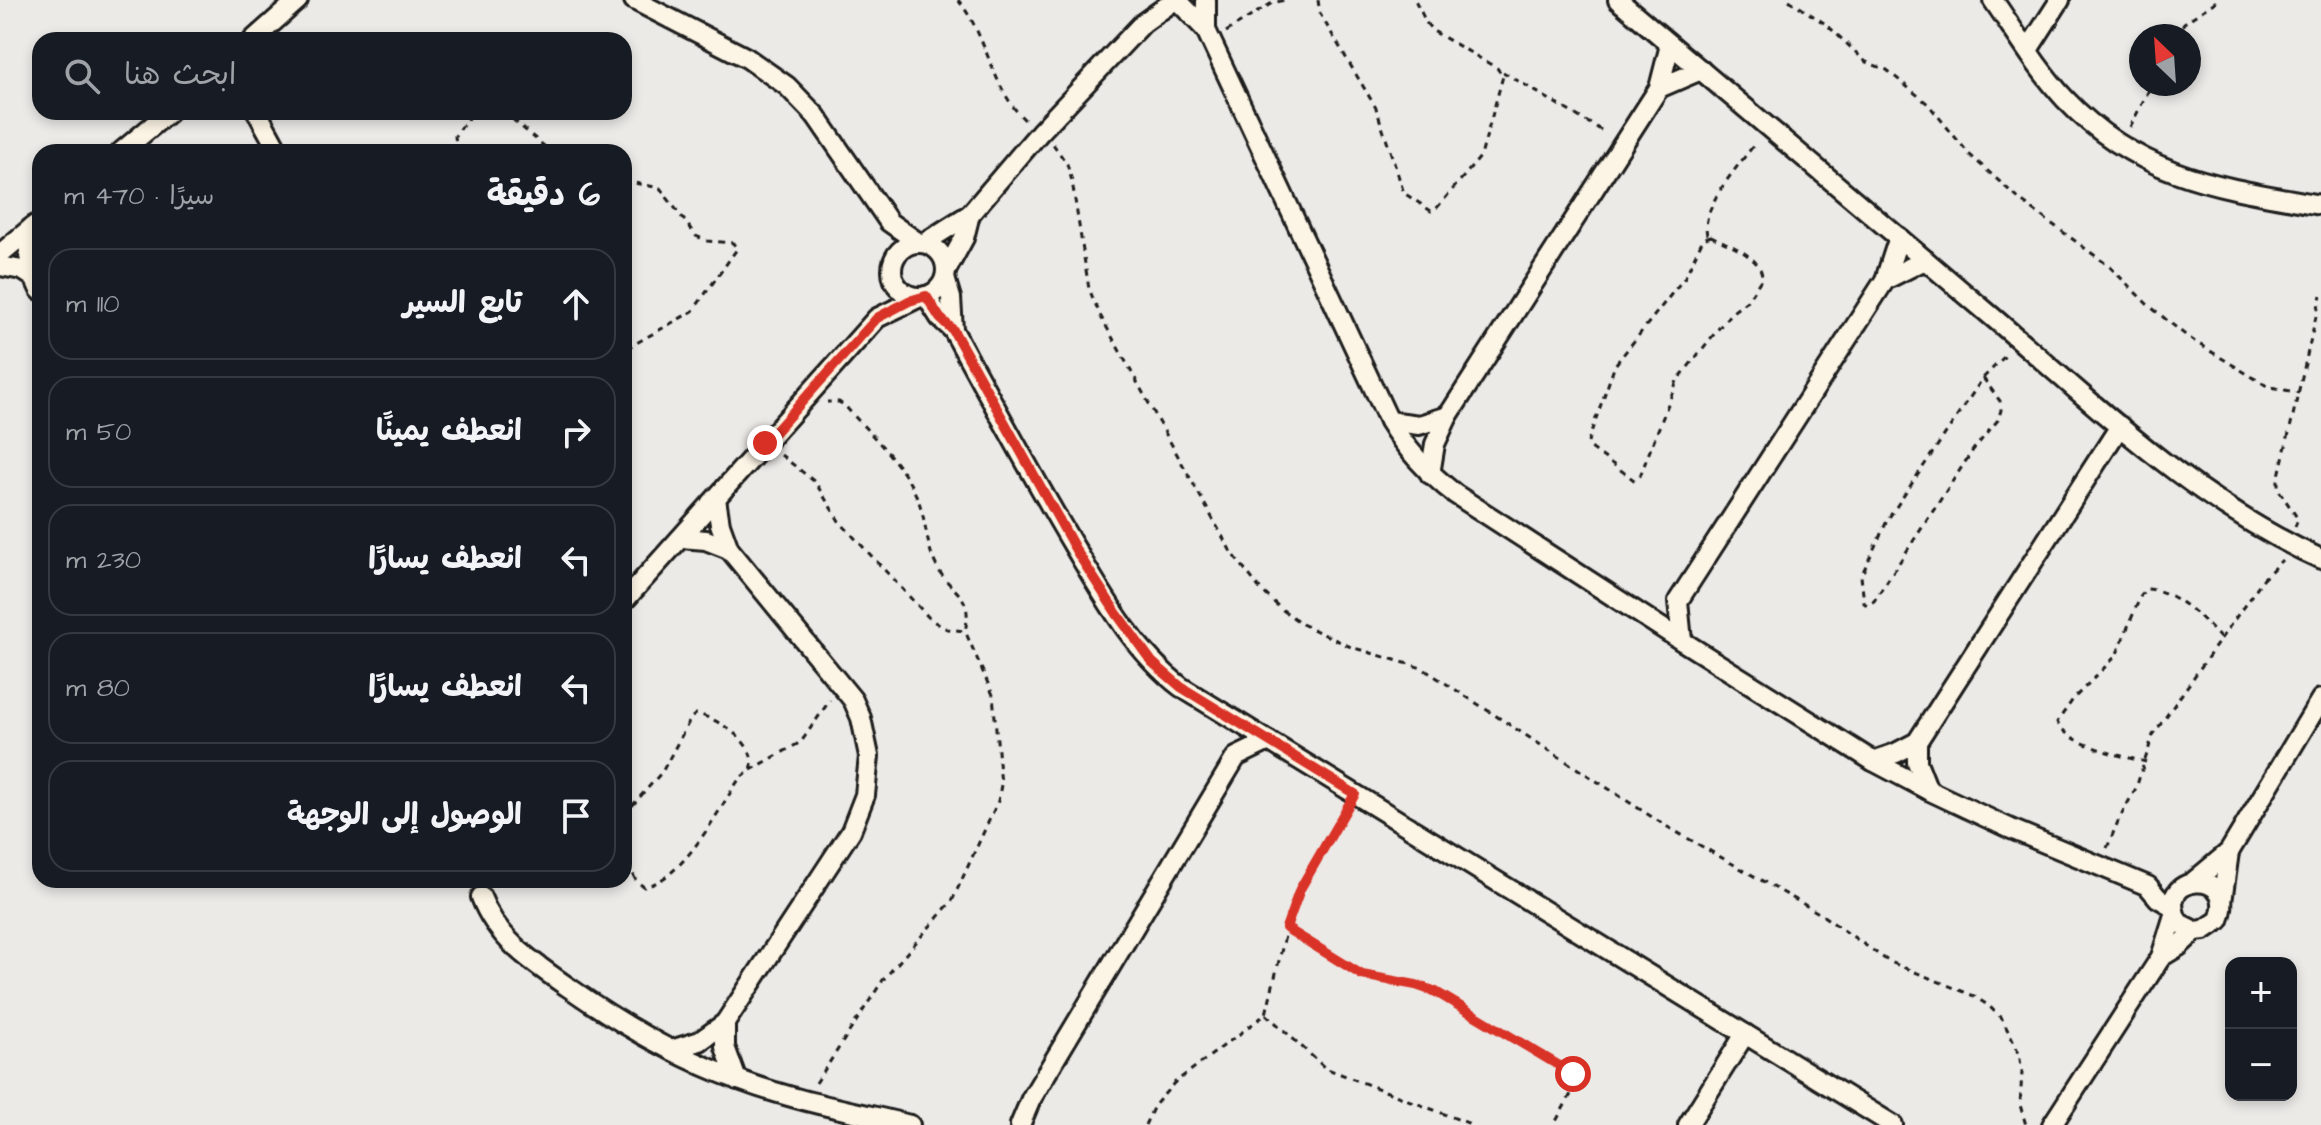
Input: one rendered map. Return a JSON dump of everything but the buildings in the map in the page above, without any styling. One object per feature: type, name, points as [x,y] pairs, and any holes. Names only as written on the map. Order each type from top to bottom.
[{"type":"street","points":[[262,32],[298,0]]},
{"type":"street","points":[[634,0],[747,58],[787,86],[816,116],[889,222],[941,253],[951,298],[953,330]]},
{"type":"street","points":[[1143,23],[1149,0]]},
{"type":"street","points":[[1206,0],[1209,36]]},
{"type":"street","points":[[1618,0],[2120,426],[2214,500],[2273,536],[2321,559]]},
{"type":"street","points":[[1993,0],[2065,99],[2120,145],[2156,165],[2213,186],[2321,205]]},
{"type":"street","points":[[2028,50],[2060,0]]},
{"type":"street","points":[[877,318],[894,264],[905,247],[922,243],[970,214],[1040,132],[1143,23],[1179,2],[1209,36],[1389,421],[1401,441],[1430,474],[1455,494],[1873,761],[1928,790],[2148,886],[2173,910],[2186,928],[2204,930],[2219,920],[2229,852]]},
{"type":"street","points":[[1430,474],[1435,444],[1448,416],[1659,88],[1670,45]]},
{"type":"street","points":[[1659,88],[1701,70]]},
{"type":"street","points":[[131,144],[159,120]]},
{"type":"street","points":[[261,120],[275,144]]},
{"type":"street","points":[[632,592],[877,318],[938,289],[964,238],[970,214]]},
{"type":"street","points":[[889,222],[889,240],[901,289],[910,295],[923,296],[953,330],[1092,576],[1141,649],[1159,669],[1181,687],[1232,719],[1893,1125]]},
{"type":"street","points":[[0,254],[32,227]]},
{"type":"street","points":[[1645,617],[1678,601],[1885,280],[1899,237]]},
{"type":"street","points":[[32,238],[28,253],[32,268]]},
{"type":"street","points":[[1885,280],[1925,260]]},
{"type":"street","points":[[0,266],[22,270],[32,280]]},
{"type":"street","points":[[1389,421],[1419,425],[1448,416]]},
{"type":"street","points":[[1873,761],[1917,742],[2120,426]]},
{"type":"street","points":[[671,1050],[700,1041],[725,1023],[851,831],[869,776],[861,718],[842,684],[729,549],[720,524],[716,499]]},
{"type":"street","points":[[681,538],[706,540],[729,549]]},
{"type":"street","points":[[1678,601],[1682,641]]},
{"type":"street","points":[[2052,1125],[2161,957],[2174,898],[2229,852],[2321,699]]},
{"type":"street","points":[[1232,719],[1236,757]]},
{"type":"street","points":[[1020,1125],[1031,1099],[1236,757],[1269,741]]},
{"type":"street","points":[[1917,742],[1917,762],[1928,790]]},
{"type":"street","points":[[2148,886],[2165,883],[2212,886],[2219,892],[2222,902]]},
{"type":"street","points":[[481,897],[494,925],[516,947],[586,999],[671,1050],[737,1080],[910,1125]]},
{"type":"street","points":[[2161,957],[2195,931]]},
{"type":"street","points":[[725,1023],[725,1047],[737,1080]]},
{"type":"street","points":[[1688,1125],[1745,1034]]},
{"type":"path","points":[[958,0],[968,12],[1006,97],[1017,113],[1059,151],[1072,181],[1089,289],[1101,317],[1218,531],[1260,589],[1302,624],[1351,647],[1422,668],[1666,826],[1819,913],[1888,961],[1974,996],[1989,1006],[2012,1035],[2019,1053],[2022,1072],[2020,1105],[2026,1125]]},
{"type":"path","points":[[1209,36],[1272,3],[1285,0]]},
{"type":"path","points":[[1318,0],[1320,14],[1382,122],[1404,193],[1428,210],[1436,209],[1481,156],[1502,72]]},
{"type":"path","points":[[1415,0],[1433,31],[1623,144]]},
{"type":"path","points":[[1789,0],[1827,25],[1866,62],[1887,70],[1918,95],[1969,154],[2021,201],[2109,266],[2147,304],[2189,338],[2267,386],[2299,393]]},
{"type":"path","points":[[2183,24],[2218,0]]},
{"type":"path","points":[[2120,145],[2146,96]]},
{"type":"path","points":[[455,144],[457,130],[466,120]]},
{"type":"path","points":[[513,120],[542,144]]},
{"type":"path","points":[[1707,236],[1705,224],[1710,207],[1767,126]]},
{"type":"path","points":[[632,183],[660,188],[696,236],[707,241],[733,243],[737,249],[693,311],[632,345]]},
{"type":"path","points":[[1707,236],[1741,251],[1761,268],[1763,275],[1747,301],[1730,314],[1677,381],[1640,476],[1634,480],[1591,448],[1588,441],[1615,365],[1685,277],[1707,236]]},
{"type":"path","points":[[2273,536],[2299,522],[2277,485],[2321,295]]},
{"type":"path","points":[[1983,378],[2000,401],[1998,420],[1973,450],[1874,601],[1867,605],[1864,603],[1861,576],[1888,519],[1983,378],[2021,341]]},
{"type":"path","points":[[805,1100],[883,980],[952,901],[998,801],[1001,785],[993,695],[965,631],[968,616],[966,602],[936,565],[920,505],[908,482],[843,404],[825,402],[810,393]]},
{"type":"path","points":[[765,443],[815,482],[839,521],[931,620],[947,629],[965,631]]},
{"type":"path","points":[[2100,866],[2119,819],[2136,788],[2153,735],[2263,579],[2278,566],[2292,546]]},
{"type":"path","points":[[2146,762],[2101,751],[2062,729],[2057,722],[2074,698],[2116,656],[2146,589],[2157,591],[2199,615],[2222,640]]},
{"type":"path","points":[[632,870],[639,885],[644,887],[680,866],[740,778],[801,742],[842,684]]},
{"type":"path","points":[[632,806],[662,772],[696,714],[703,715],[739,737],[751,756],[751,770]]},
{"type":"path","points":[[1145,1125],[1154,1106],[1174,1083],[1266,1014],[1286,928],[1300,889],[1355,794]]},
{"type":"path","points":[[1286,928],[1362,975],[1436,992],[1573,1074],[1577,1081],[1554,1125]]},
{"type":"path","points":[[1266,1014],[1325,1068],[1473,1125]]},
{"type":"route","points":[[765,443],[877,318],[909,301],[926,296],[940,318],[953,330],[1092,576],[1152,662],[1181,687],[1355,794],[1300,889],[1286,928],[1362,975],[1436,992],[1573,1074]]}]
